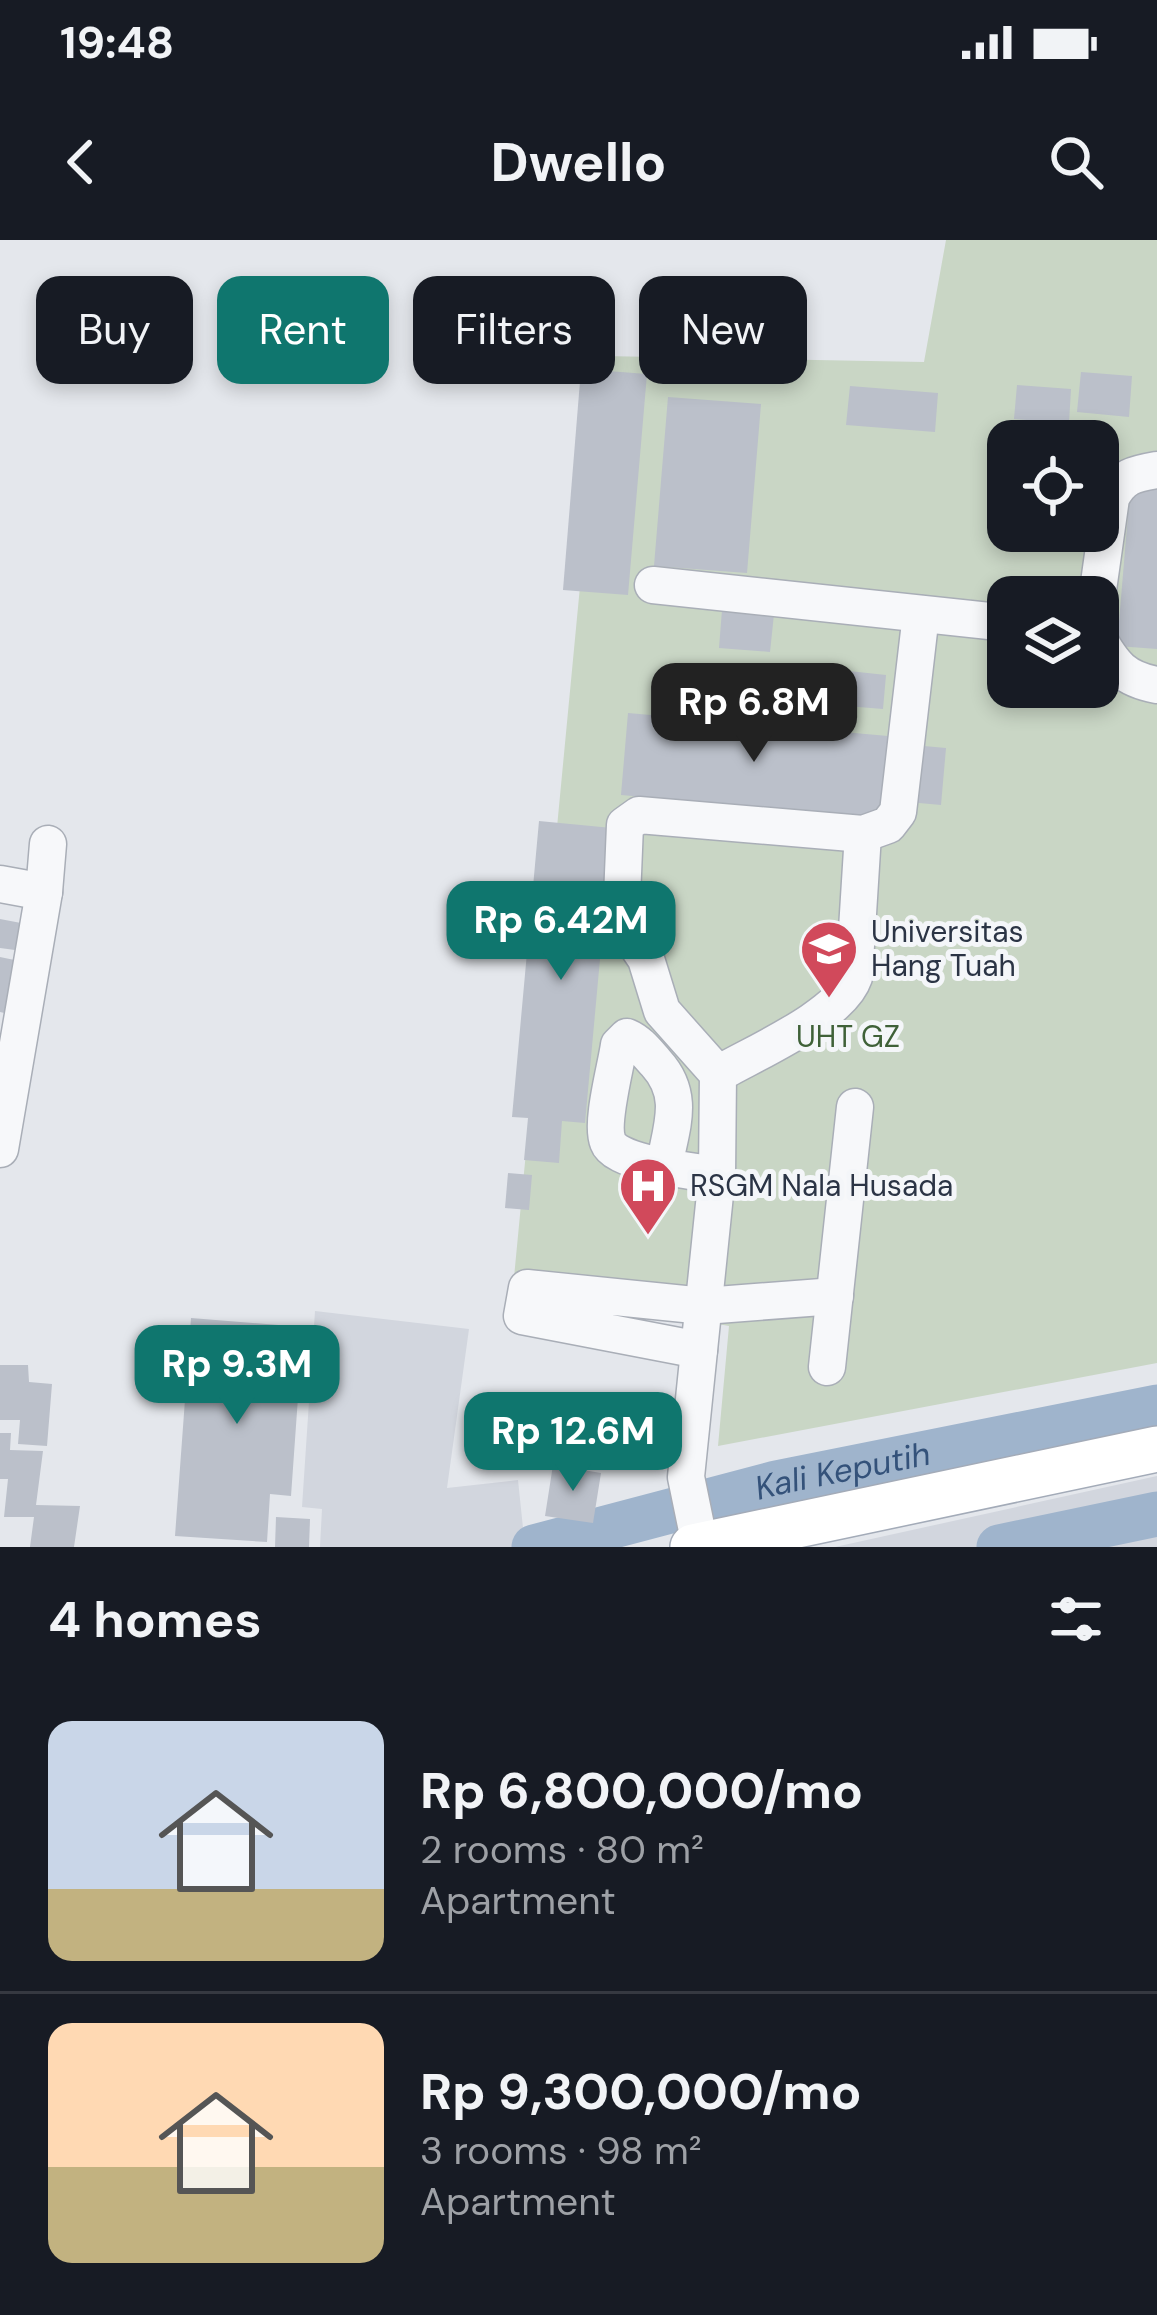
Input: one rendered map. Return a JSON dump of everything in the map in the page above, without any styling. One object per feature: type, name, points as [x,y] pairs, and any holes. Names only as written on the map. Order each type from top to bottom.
[{"type":"main road","points":[[693,1524],[1157,1449]]},
{"type":"street","points":[[1100,576],[1111,498],[1118,484],[1131,474],[1157,470]]},
{"type":"street","points":[[653,586],[987,620]]},
{"type":"street","points":[[693,1524],[700,1350],[717,1175],[718,1074],[662,1011],[644,953],[621,922],[628,821],[639,814],[863,834],[888,825],[898,812],[921,614]]},
{"type":"street","points":[[1119,671],[1130,680],[1157,685]]},
{"type":"street","points":[[718,1074],[831,1008],[847,993],[854,977],[863,834]]},
{"type":"street","points":[[1,1132],[10,1021],[44,892],[48,844]]},
{"type":"street","points":[[0,884],[44,892]]},
{"type":"street","points":[[827,1367],[855,1107]]},
{"type":"street","points":[[664,1167],[717,1175]]},
{"type":"street","points":[[700,1350],[522,1316],[527,1288],[704,1306],[835,1296]]},
{"type":"shaded area","points":[[315,1311],[469,1329],[447,1488],[518,1480],[525,1547],[320,1547],[322,1509],[302,1507]]},
{"type":"shaded area","points":[[1157,1476],[1157,1547],[835,1547]]},
{"type":"green space","name":"UHT GZ","points":[[946,240],[1157,240],[1157,1363],[718,1446],[729,1326],[513,1288],[599,384],[615,384],[615,356],[639,357],[639,384],[807,384],[807,360],[924,362]]},
{"type":"building","points":[[615,372],[639,373],[639,384],[646,384],[628,595],[563,590],[580,384],[615,384]]},
{"type":"building","points":[[1081,372],[1132,376],[1129,417],[1077,412]]},
{"type":"building","points":[[1017,385],[1071,389],[1069,420],[1014,419]]},
{"type":"building","points":[[850,386],[938,393],[935,432],[846,425]]},
{"type":"building","points":[[668,397],[761,404],[747,573],[654,566]]},
{"type":"building","points":[[1131,479],[1157,481],[1157,649],[1119,646]]},
{"type":"building","points":[[722,610],[774,614],[770,652],[719,648]]},
{"type":"building","points":[[849,671],[886,675],[883,709],[846,706]]},
{"type":"building","points":[[628,713],[888,736],[880,818],[621,795]]},
{"type":"building","points":[[913,745],[946,748],[941,805],[908,802]]},
{"type":"building","points":[[539,821],[612,828],[585,1123],[562,1121],[559,1163],[524,1160],[528,1118],[512,1117]]},
{"type":"building","points":[[0,919],[21,923],[15,950],[0,948]]},
{"type":"building","points":[[0,957],[29,963],[18,1016],[0,1012]]},
{"type":"building","points":[[508,1173],[532,1175],[529,1210],[505,1208]]},
{"type":"building","points":[[191,1318],[303,1327],[291,1496],[270,1494],[267,1542],[175,1536]]},
{"type":"building","points":[[0,1365],[28,1365],[29,1382],[52,1384],[47,1446],[18,1444],[20,1420],[0,1420]]},
{"type":"building","points":[[0,1433],[11,1433],[10,1450],[43,1451],[36,1505],[80,1506],[74,1547],[30,1547],[34,1517],[4,1517],[8,1479],[0,1479]]},
{"type":"building","points":[[553,1465],[601,1473],[593,1523],[545,1516]]},
{"type":"building","points":[[276,1517],[310,1519],[309,1547],[275,1547]]},
{"type":"waterway","name":"Kali Keputih","points":[[534,1547],[776,1483],[1157,1407]]},
{"type":"waterway","name":"Kali Keputih","points":[[999,1547],[1157,1514]]},
{"type":"place","name":"Universitas Hang Tuah","points":[[829,1000]]},
{"type":"place","name":"RSGM Nala Husada","points":[[648,1237]]}]
